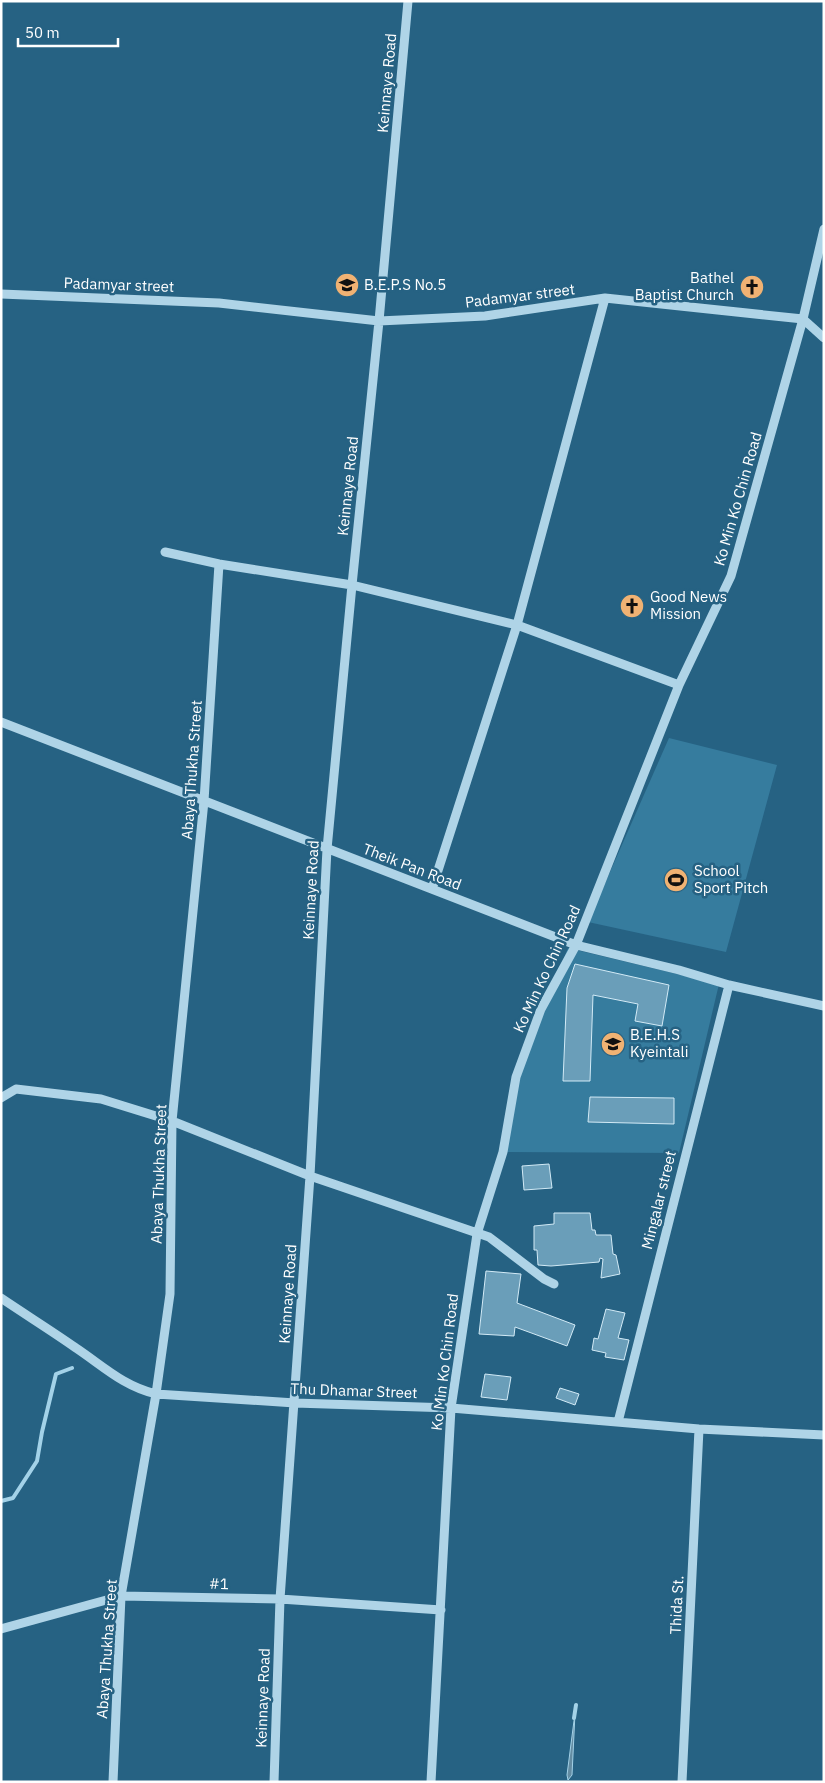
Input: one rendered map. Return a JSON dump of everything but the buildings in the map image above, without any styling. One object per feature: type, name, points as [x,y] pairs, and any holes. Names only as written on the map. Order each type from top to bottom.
[{"type":"street","name":"Keinnaye Road","points":[[274,1782],[280,1599],[310,1176],[327,849],[379,321],[408,1]]},
{"type":"street","name":"Ko Min Ko Chin Road","points":[[431,1782],[451,1408],[477,1234],[503,1152],[516,1077],[541,1009],[576,945],[679,685],[731,576],[803,319],[824,229]]},
{"type":"street","name":"Padamyar street","points":[[1,294],[219,303],[379,321],[485,316],[605,298],[803,319]]},
{"type":"street","points":[[432,888],[517,625],[605,298]]},
{"type":"street","points":[[803,319],[824,338]]},
{"type":"street","points":[[165,552],[219,564],[352,585],[517,625],[679,685]]},
{"type":"street","name":"Abaya Thukha Street","points":[[113,1782],[122,1596],[156,1394],[170,1294],[172,1121],[204,801],[219,564]]},
{"type":"street","name":"Theik Pan Road","points":[[1,722],[576,945],[679,970],[729,985],[824,1006]]},
{"type":"street","name":"Mingalar street","points":[[618,1422],[729,985]]},
{"type":"street","points":[[1,1098],[16,1089],[101,1099],[172,1121],[310,1176],[489,1237],[544,1279],[554,1284]]},
{"type":"street","name":"Thu Dhamar Street","points":[[1,1298],[113,1375],[139,1390],[156,1394],[294,1403],[451,1408],[699,1429],[824,1435]]},
{"type":"street","name":"Thida St.","points":[[682,1782],[699,1429]]},
{"type":"street","name":"#1","points":[[1,1630],[122,1596],[280,1599],[441,1610]]},
{"type":"shaded area","name":"School Sport Pitch","points":[[669,738],[777,765],[726,952],[588,922]]},
{"type":"shaded area","points":[[568,948],[719,984],[679,1153],[506,1152],[516,1077]]},
{"type":"shaded area","points":[[575,1713],[572,1775],[568,1780],[567,1775]]},
{"type":"waterway","points":[[1,1501],[13,1498],[37,1461],[56,1374],[72,1368]]},
{"type":"waterway","points":[[574,1718],[576,1705]]},
{"type":"place","name":"B.E.P.S No.5","points":[[347,285]]},
{"type":"place","name":"Bathel Baptist Church","points":[[752,287]]},
{"type":"place","name":"Good News Mission","points":[[632,606]]},
{"type":"place","name":"School Sport Pitch","points":[[676,880]]},
{"type":"place","name":"B.E.H.S Kyeintali","points":[[613,1044]]}]
